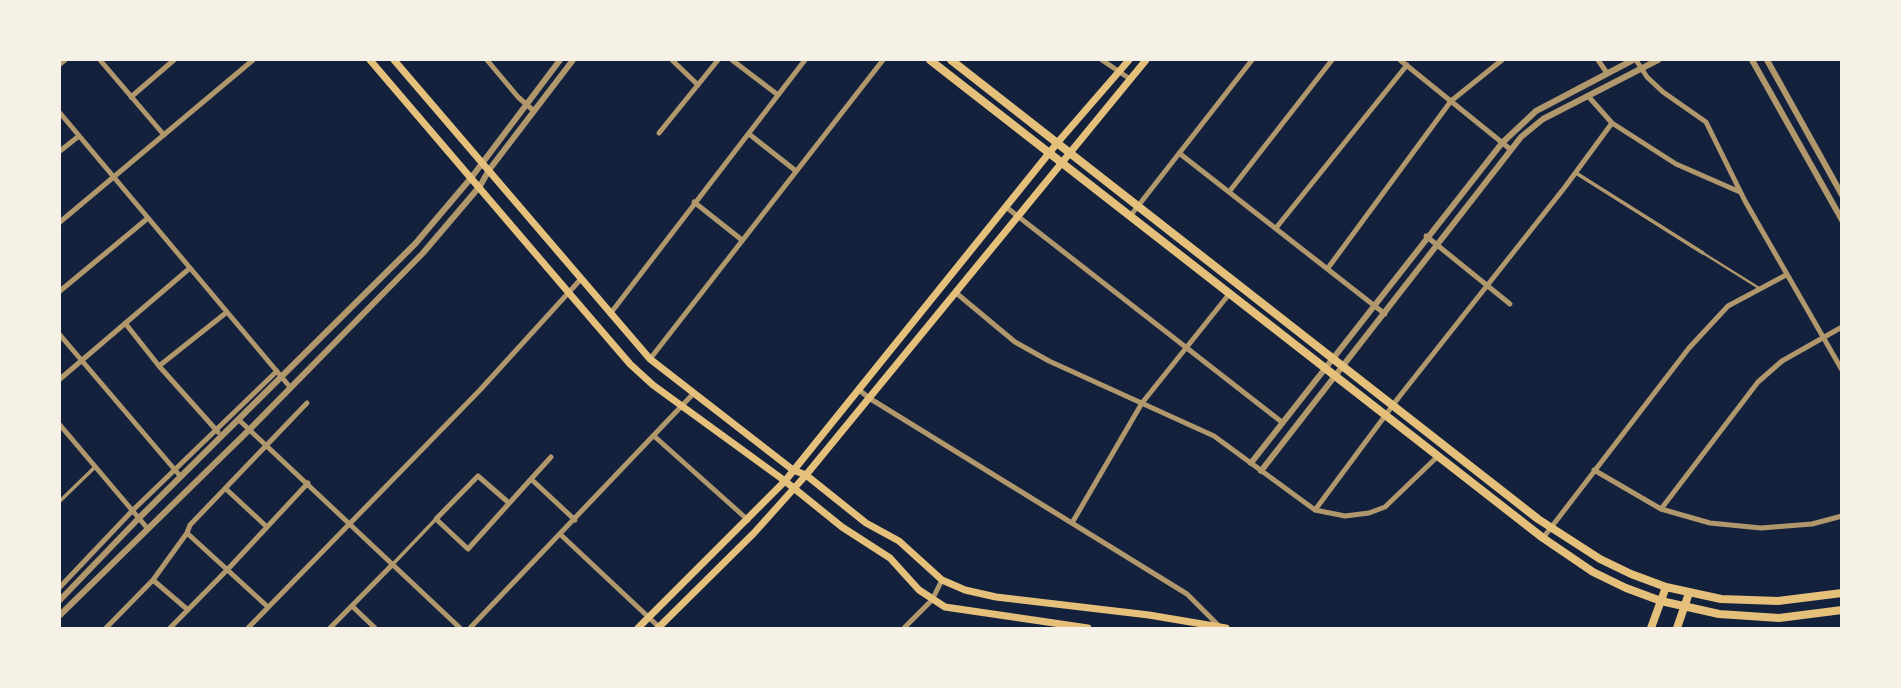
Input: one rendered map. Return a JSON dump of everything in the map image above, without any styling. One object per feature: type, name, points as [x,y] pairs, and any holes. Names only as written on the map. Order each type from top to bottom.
[{"type":"main road","points":[[370,60],[635,369],[842,527],[890,558],[919,590],[932,600],[945,607],[964,611],[1088,628]]},
{"type":"main road","points":[[394,60],[650,359],[793,470],[806,475],[866,523],[905,546],[942,580],[965,590],[996,597],[1149,615],[1223,628]]},
{"type":"main road","points":[[930,60],[1543,538],[1593,572],[1626,588],[1684,608],[1738,616],[1779,618],[1842,610]]},
{"type":"main road","points":[[951,60],[1550,528],[1600,559],[1631,574],[1689,593],[1740,600],[1778,601],[1842,593]]},
{"type":"main road","points":[[638,628],[785,481],[1058,142],[1129,60]]},
{"type":"main road","points":[[658,628],[754,533],[806,475],[1146,60]]},
{"type":"main road","points":[[939,289],[952,295]]},
{"type":"main road","points":[[1593,572],[1600,559]]},
{"type":"main road","points":[[1651,628],[1666,587]]},
{"type":"main road","points":[[1677,628],[1689,593]]},
{"type":"main road","points":[[1738,616],[1740,600]]},
{"type":"street","points":[[60,64],[65,60]]},
{"type":"street","points":[[100,60],[164,135]]},
{"type":"street","points":[[131,97],[174,60]]},
{"type":"street","points":[[60,222],[253,60]]},
{"type":"street","points":[[487,60],[534,111]]},
{"type":"street","points":[[60,600],[279,374],[415,244],[471,178],[559,60]]},
{"type":"street","points":[[60,615],[251,428],[423,253],[480,187],[489,170],[573,60]]},
{"type":"street","points":[[672,60],[698,85]]},
{"type":"street","points":[[659,133],[718,60]]},
{"type":"street","points":[[732,60],[778,95]]},
{"type":"street","points":[[610,314],[805,60]]},
{"type":"street","points":[[650,359],[883,60]]},
{"type":"street","points":[[1102,60],[1130,79]]},
{"type":"street","points":[[1131,215],[1252,60]]},
{"type":"street","points":[[1229,191],[1332,60]]},
{"type":"street","points":[[1400,60],[1510,149]]},
{"type":"street","points":[[1328,268],[1451,101],[1502,60]]},
{"type":"street","points":[[1598,60],[1607,72]]},
{"type":"street","points":[[1251,463],[1426,236],[1502,143],[1536,111],[1634,60],[1663,92],[1706,122],[1740,192],[1842,370]]},
{"type":"street","points":[[1261,471],[1521,137],[1543,120],[1658,60]]},
{"type":"street","points":[[1752,60],[1841,218]]},
{"type":"street","points":[[1767,60],[1842,195]]},
{"type":"street","points":[[1276,228],[1407,65]]},
{"type":"street","points":[[1588,96],[1612,124],[1676,164],[1740,192]]},
{"type":"street","points":[[1776,103],[1787,97]]},
{"type":"street","points":[[60,113],[290,387]]},
{"type":"street","points":[[1315,510],[1612,124]]},
{"type":"street","points":[[749,134],[796,171]]},
{"type":"street","points":[[60,151],[79,136]]},
{"type":"street","points":[[1179,153],[1385,314]]},
{"type":"street","points":[[1576,173],[1703,253]]},
{"type":"street","points":[[694,202],[742,240]]},
{"type":"street","points":[[1006,207],[1283,423]]},
{"type":"street","points":[[60,291],[148,218]]},
{"type":"street","points":[[1426,236],[1510,304]]},
{"type":"street","points":[[415,244],[423,253]]},
{"type":"street","points":[[60,379],[190,268]]},
{"type":"street","points":[[1543,538],[1689,348],[1728,306],[1786,275]]},
{"type":"street","points":[[248,628],[480,390],[580,280]]},
{"type":"street","points":[[1072,523],[1142,403],[1230,292]]},
{"type":"street","points":[[952,295],[1015,342],[1049,361],[1214,436],[1315,510],[1345,516],[1369,513],[1385,507],[1438,456]]},
{"type":"street","points":[[159,366],[227,312]]},
{"type":"street","points":[[125,323],[159,366],[220,434]]},
{"type":"street","points":[[1661,509],[1758,382],[1782,361],[1842,327]]},
{"type":"street","points":[[60,335],[181,477]]},
{"type":"street","points":[[60,587],[175,471],[239,419],[279,374]]},
{"type":"street","points":[[858,389],[1187,594],[1223,628]]},
{"type":"street","points":[[470,628],[694,393]]},
{"type":"street","points":[[106,628],[153,580],[190,525],[307,403]]},
{"type":"street","points":[[239,419],[460,628]]},
{"type":"street","points":[[60,426],[148,529]]},
{"type":"street","points":[[654,436],[748,520]]},
{"type":"street","points":[[436,519],[468,548],[551,457]]},
{"type":"street","points":[[60,501],[95,467]]},
{"type":"street","points":[[1594,470],[1661,509],[1710,523],[1761,528],[1812,524],[1842,516]]},
{"type":"street","points":[[330,628],[478,476],[509,503]]},
{"type":"street","points":[[531,479],[575,520]]},
{"type":"street","points":[[170,628],[308,483]]},
{"type":"street","points":[[226,489],[267,527]]},
{"type":"street","points":[[187,533],[268,607]]},
{"type":"street","points":[[561,535],[658,628]]},
{"type":"street","points":[[153,580],[188,610]]},
{"type":"street","points":[[904,628],[932,600],[942,580]]},
{"type":"street","points":[[352,606],[375,628]]},
{"type":"street","points":[[113,621],[120,628]]},
{"type":"lane","points":[[1703,253],[1759,288]]}]
